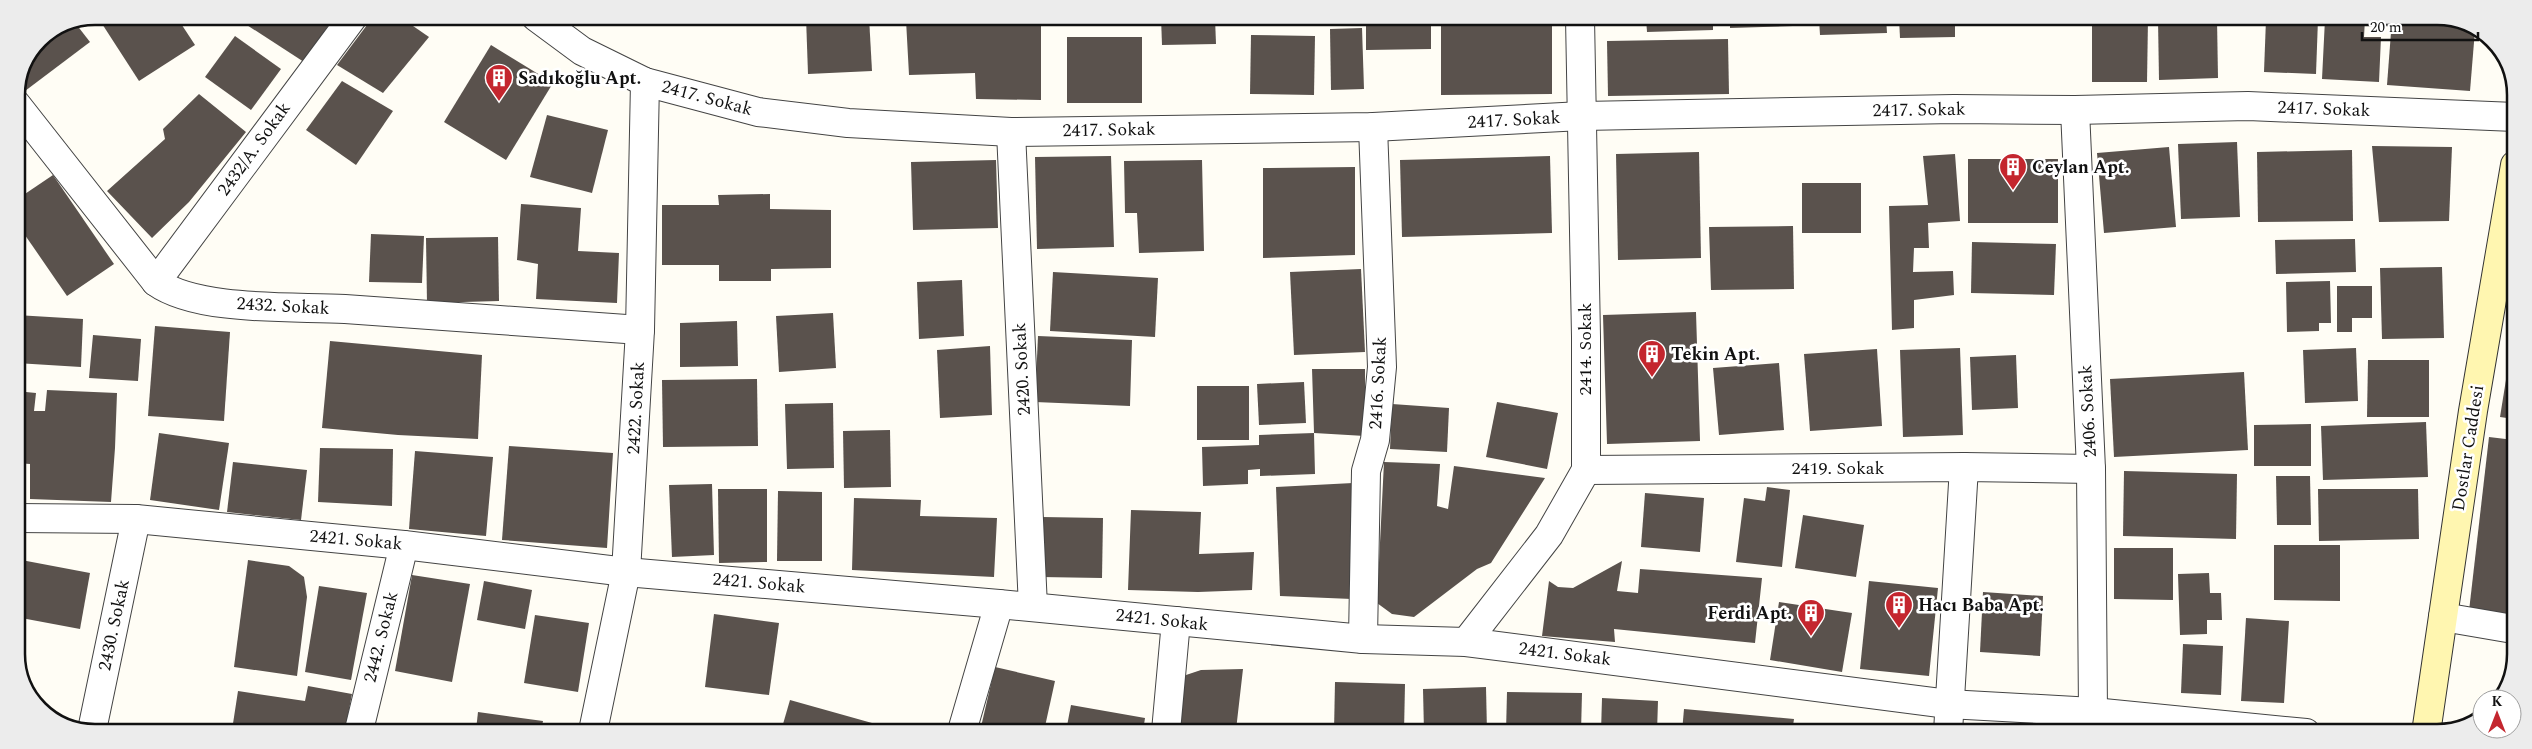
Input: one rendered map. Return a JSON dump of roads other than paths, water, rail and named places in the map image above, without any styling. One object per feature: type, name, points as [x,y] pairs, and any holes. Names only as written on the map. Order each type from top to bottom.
[{"type":"main road","name":"Dostlar Caddesi","points":[[2427,724],[2473,412],[2507,212]]},
{"type":"street","name":"2432/A. Sokak","points":[[156,282],[346,25]]},
{"type":"street","name":"2417. Sokak","points":[[547,25],[582,51],[645,82],[758,112],[848,123],[1011,132],[1374,127],[1582,116],[1944,109],[2075,110],[2248,106],[2507,117]]},
{"type":"street","name":"2414. Sokak","points":[[1580,25],[1586,470]]},
{"type":"street","name":"2422. Sokak","points":[[594,724],[626,572],[640,330],[645,82]]},
{"type":"street","name":"2406. Sokak","points":[[2075,110],[2091,469],[2093,712]]},
{"type":"street","name":"2432. Sokak","points":[[25,115],[156,282],[179,295],[235,304],[323,308],[640,330]]},
{"type":"street","name":"2416. Sokak","points":[[1363,639],[1366,471],[1374,440],[1382,367],[1374,127]]},
{"type":"street","name":"2420. Sokak","points":[[1011,132],[1033,607]]},
{"type":"street","name":"2419. Sokak","points":[[1586,470],[1964,467],[2091,469]]},
{"type":"street","points":[[1948,724],[1964,467]]},
{"type":"street","points":[[1466,642],[1549,535],[1586,470]]},
{"type":"street","name":"2421. Sokak","points":[[25,518],[136,520],[404,544],[626,572],[1033,607],[1363,639],[1466,642],[1948,704],[2093,712],[2215,724]]},
{"type":"street","name":"2430. Sokak","points":[[93,724],[136,520]]},
{"type":"street","name":"2442. Sokak","points":[[359,724],[404,544]]},
{"type":"street","points":[[964,724],[999,604]]},
{"type":"street","points":[[2443,616],[2507,628]]},
{"type":"street","points":[[1167,724],[1176,621]]},
{"type":"place","name":"Sadıkoğlu Apt.","points":[[499,102]]},
{"type":"place","name":"Ceylan Apt.","points":[[2013,191]]},
{"type":"place","name":"Tekin Apt.","points":[[1652,378]]},
{"type":"place","name":"Hacı Baba Apt.","points":[[1899,629]]},
{"type":"place","name":"Ferdi Apt.","points":[[1811,637]]}]
